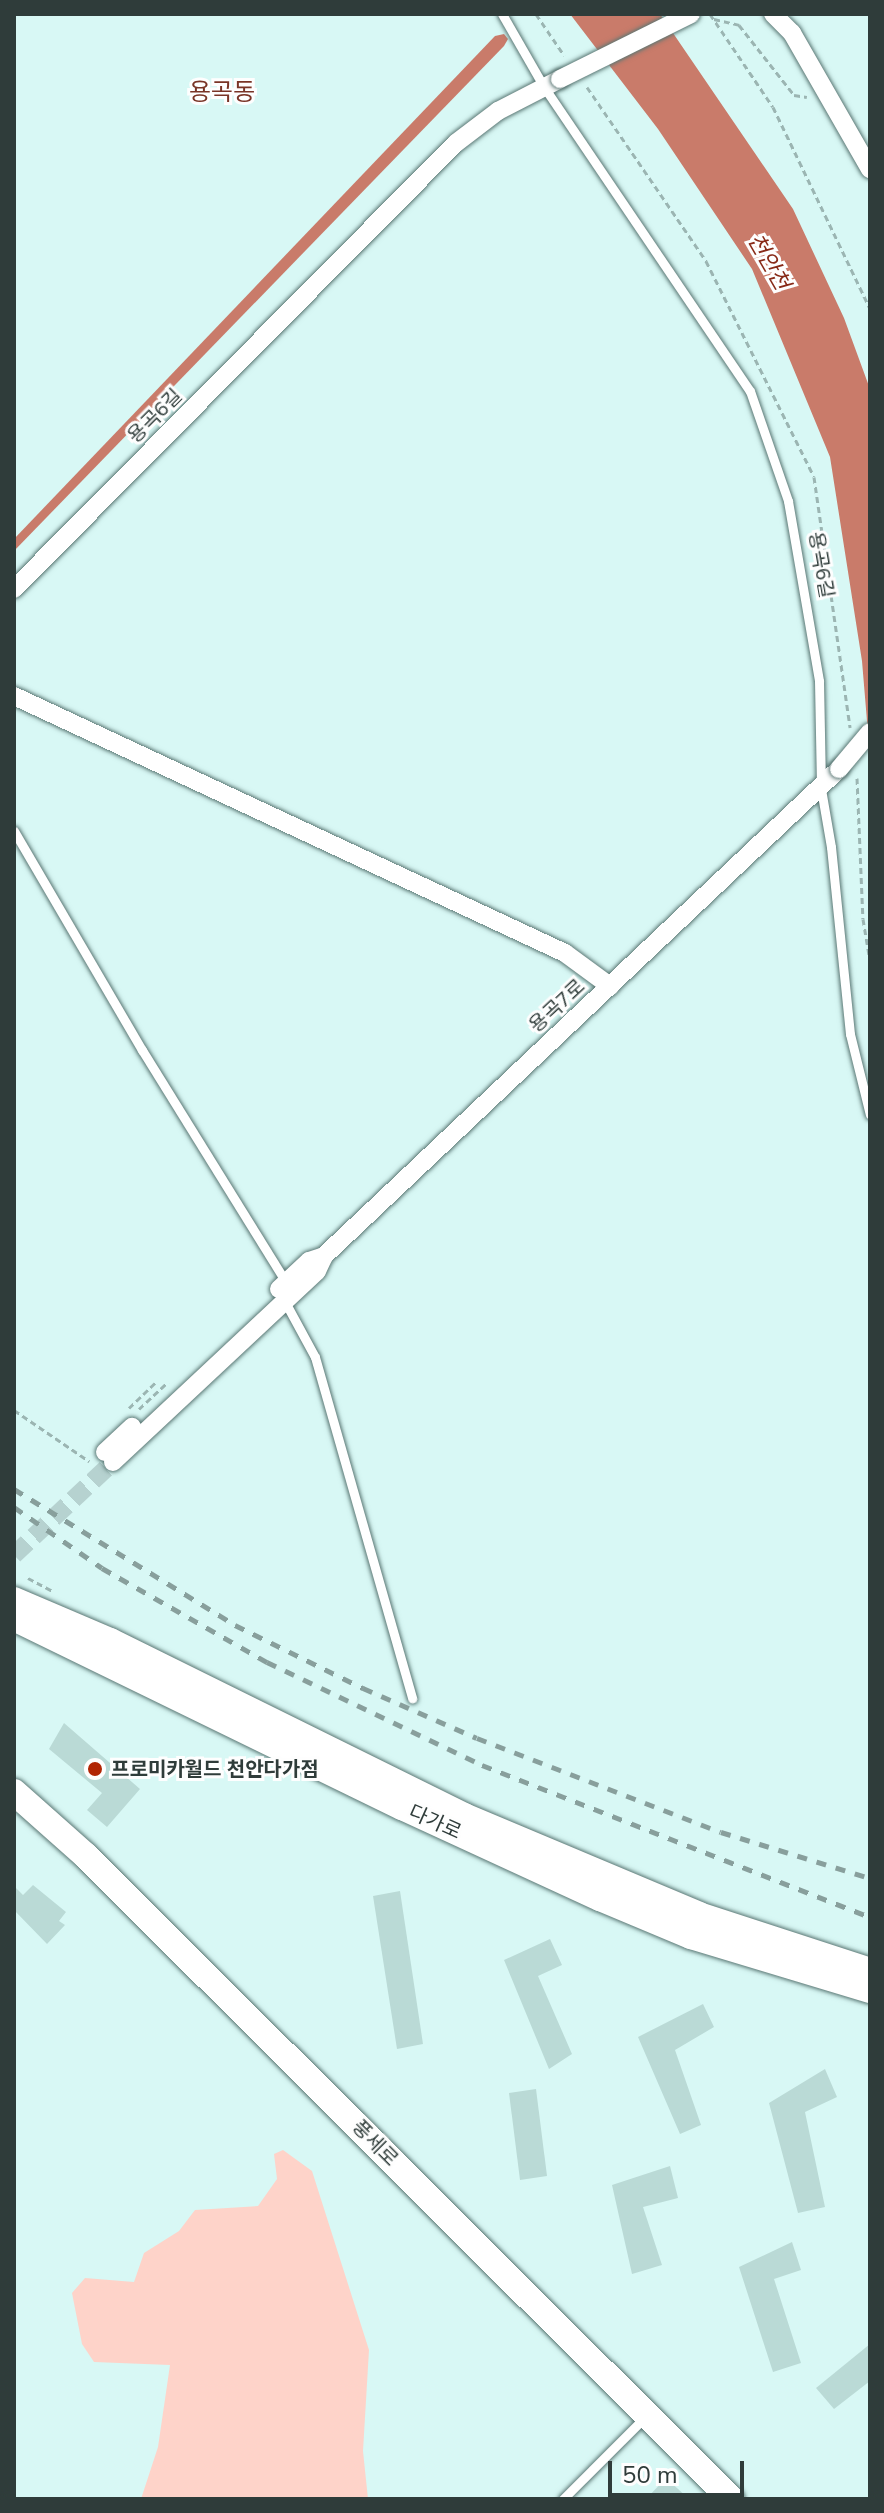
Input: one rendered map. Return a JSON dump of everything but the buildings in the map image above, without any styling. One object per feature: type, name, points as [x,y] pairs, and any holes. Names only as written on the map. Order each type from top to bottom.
[{"type":"street","points":[[552,83],[691,14]]},
{"type":"street","points":[[773,14],[792,33],[870,169]]},
{"type":"street","name":"용곡6길","points":[[14,589],[456,143],[498,111],[552,83]]},
{"type":"street","points":[[14,696],[576,958],[610,986]]},
{"type":"street","name":"용곡7로","points":[[105,1460],[285,1291],[309,1261],[324,1256],[821,789],[870,732]]},
{"type":"street","name":"다가로","points":[[21,1589],[110,1641],[464,1816],[699,1915],[870,1971]]},
{"type":"street","name":"다가로","points":[[14,1618],[402,1807],[600,1898],[691,1936],[870,1990]]},
{"type":"street","name":"풍세로","points":[[14,1792],[86,1856],[731,2499]]},
{"type":"lane","name":"용곡6길","points":[[502,14],[552,83],[750,391],[788,501],[819,681],[821,789],[831,847],[850,1034],[870,1115]]},
{"type":"lane","points":[[14,831],[285,1291],[315,1357],[412,1698]]},
{"type":"lane","points":[[563,2499],[647,2415]]},
{"type":"path","points":[[710,14],[773,107],[870,309]]},
{"type":"path","points":[[714,19],[739,25],[794,95],[833,102]]},
{"type":"path","points":[[14,1410],[105,1460]]},
{"type":"path","points":[[21,1589],[53,1591]]},
{"type":"shaded area","points":[[283,2150],[312,2171],[369,2350],[363,2451],[368,2499],[141,2499],[158,2447],[170,2365],[94,2362],[82,2344],[72,2293],[85,2278],[134,2282],[144,2253],[179,2231],[195,2210],[258,2206],[277,2179],[274,2154]]},
{"type":"water","name":"천안천","points":[[570,14],[660,14],[793,209],[844,318],[870,389],[870,757],[862,661],[830,457],[752,269],[658,129]]},
{"type":"water","points":[[504,34],[508,39],[504,46],[14,551],[14,539],[495,36]]},
{"type":"tunnel","points":[[14,1555],[113,1462]]},
{"type":"railway","points":[[14,1489],[235,1625],[363,1688],[477,1738],[721,1832],[870,1878]]},
{"type":"railway","points":[[14,1507],[102,1568],[267,1662],[482,1765],[870,1917]]},
{"type":"place","name":"프로미카월드 천안다가점","points":[[95,1769]]},
{"type":"district","name":"용곡동","points":[[222,93]]}]
